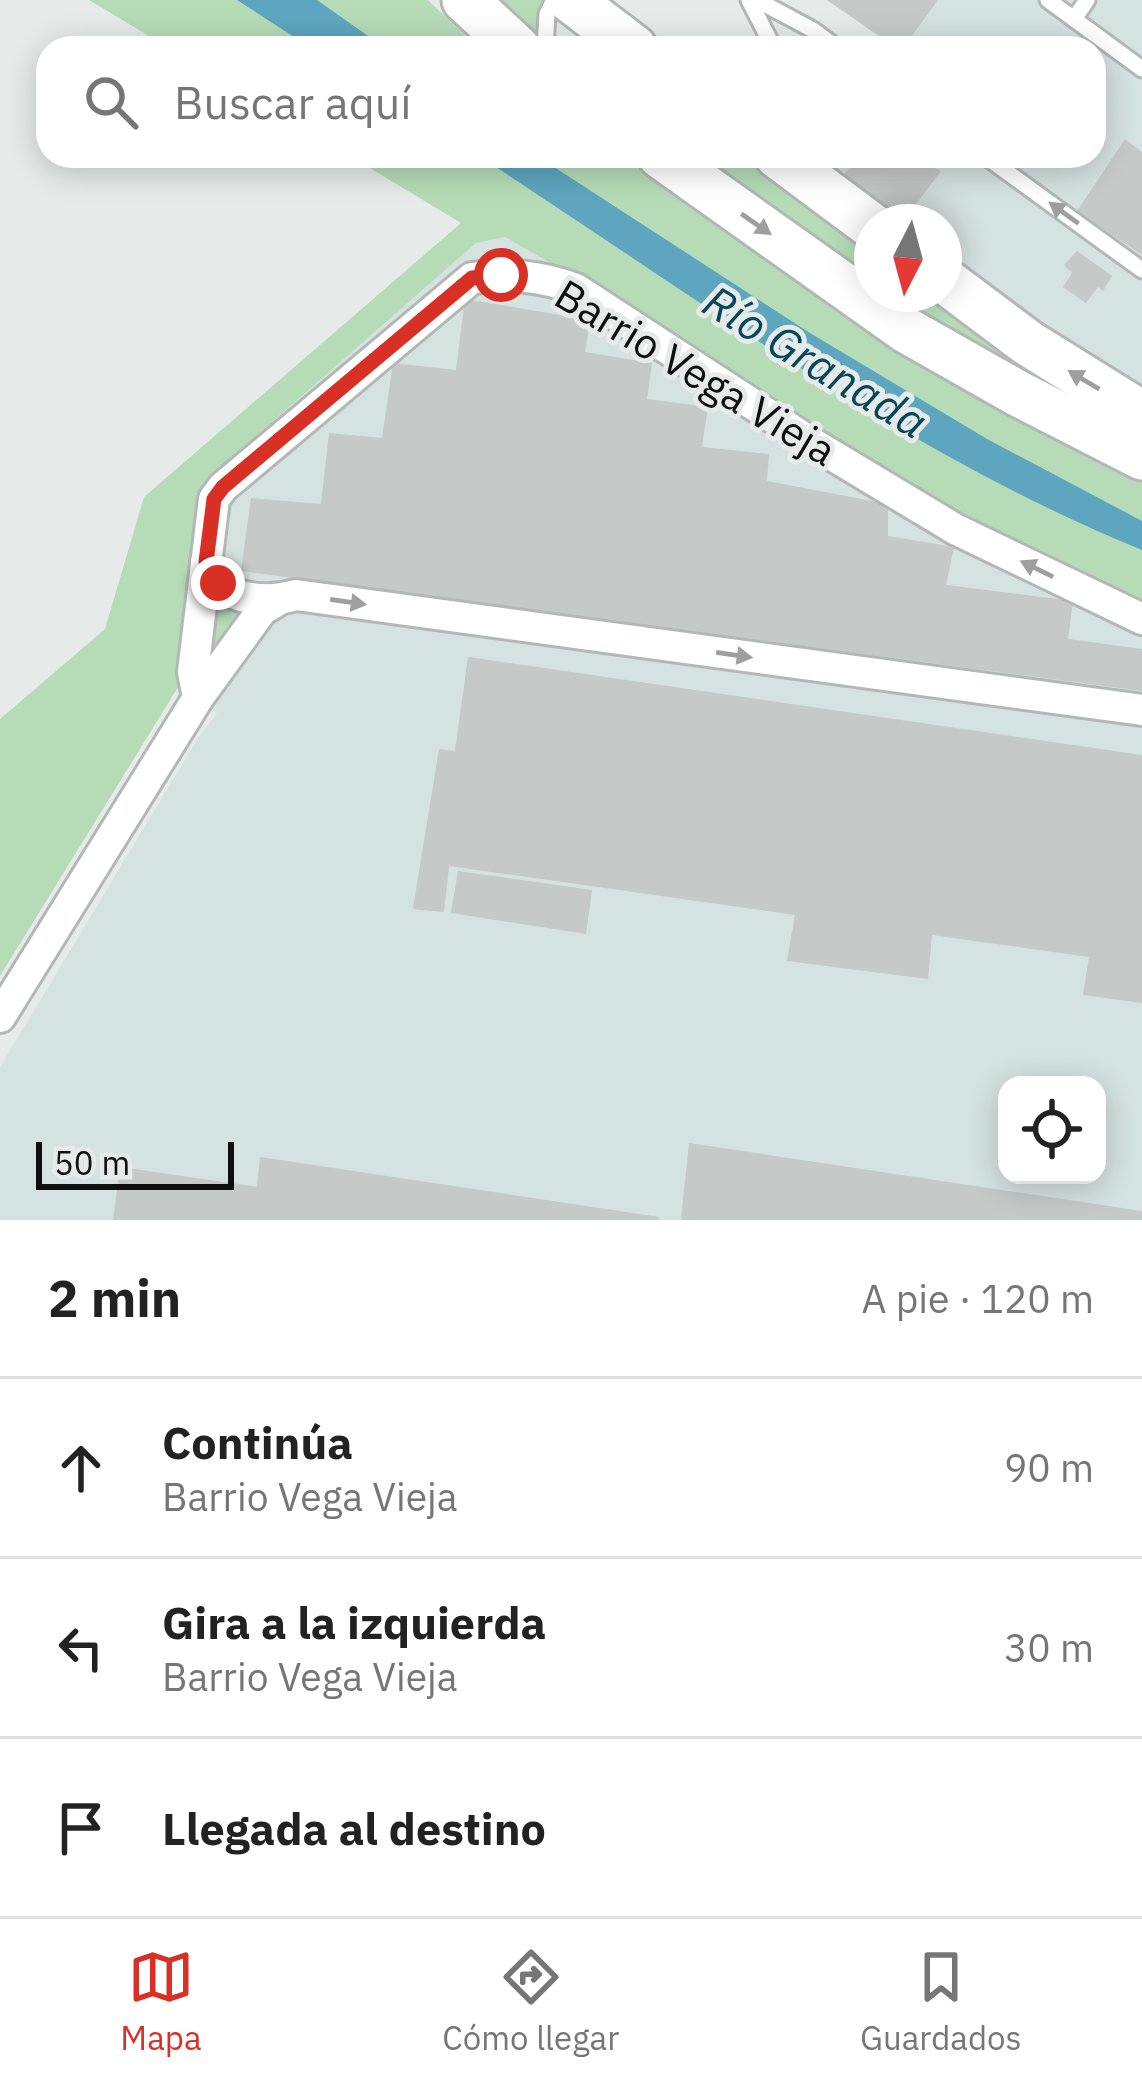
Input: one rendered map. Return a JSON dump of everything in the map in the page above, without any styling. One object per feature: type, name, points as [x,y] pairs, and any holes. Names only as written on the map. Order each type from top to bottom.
[{"type":"street","points":[[465,0],[504,36]]},
{"type":"street","points":[[571,0],[618,36]]},
{"type":"street","points":[[678,168],[906,330],[1017,393],[1133,440]]},
{"type":"street","points":[[794,168],[854,213]]},
{"type":"street","name":"Barrio Vega Vieja","points":[[198,698],[193,672],[214,499],[472,278],[526,275],[589,296],[955,529],[1142,620]]},
{"type":"street","points":[[962,294],[1028,344],[1133,440]]},
{"type":"street","points":[[206,562],[218,583],[235,594],[277,601]]},
{"type":"street","points":[[0,1017],[198,698],[262,610],[296,595],[1142,710]]},
{"type":"lane","points":[[546,36],[547,14],[554,0]]},
{"type":"lane","points":[[753,0],[768,36]]},
{"type":"lane","points":[[753,0],[821,36]]},
{"type":"lane","points":[[1048,0],[1097,36]]},
{"type":"lane","points":[[1074,19],[1088,0]]},
{"type":"lane","points":[[1106,43],[1142,69]]},
{"type":"lane","points":[[1001,168],[1142,271]]},
{"type":"shaded area","points":[[835,0],[1142,0],[1142,388],[1044,332],[962,271],[962,204],[870,204],[821,168],[1106,168],[1106,36],[882,36]]},
{"type":"shaded area","points":[[505,237],[631,309],[895,477],[1142,607],[1142,1220],[0,1220],[0,1067],[217,713],[180,684],[206,479],[476,243]]},
{"type":"green space","points":[[89,0],[428,0],[466,36],[149,36]]},
{"type":"green space","points":[[465,0],[554,0],[547,36],[525,36]]},
{"type":"green space","points":[[370,168],[639,168],[770,263],[951,381],[1142,476],[1142,607],[1007,545],[631,309],[505,237],[476,243],[207,479],[180,684],[0,976],[0,719],[105,629],[144,497],[461,223]]},
{"type":"green space","points":[[679,168],[794,168],[854,213],[854,284]]},
{"type":"green space","points":[[962,305],[1142,416],[1017,393],[895,312],[962,312]]},
{"type":"green space","points":[[213,599],[247,611],[205,667]]},
{"type":"water","points":[[237,0],[317,0],[368,36],[292,36]]},
{"type":"water","name":"Río Granada","points":[[497,168],[556,168],[810,333],[987,439],[1142,521],[1142,550],[968,467],[720,316]]},
{"type":"building","points":[[827,0],[938,0],[912,36],[879,36]]},
{"type":"building","points":[[1125,139],[1142,152],[1142,255],[1077,211]]},
{"type":"building","points":[[849,168],[941,171],[916,204],[882,204],[843,176]]},
{"type":"building","points":[[1077,251],[1112,276],[1103,291],[1098,287],[1086,303],[1063,287],[1072,273],[1064,265]]},
{"type":"building","points":[[465,299],[590,320],[585,352],[652,363],[647,399],[708,407],[702,447],[769,454],[767,481],[888,504],[888,536],[954,547],[946,585],[1073,601],[1068,639],[1142,649],[1142,691],[241,571],[251,498],[321,504],[329,433],[382,438],[393,363],[456,370]]},
{"type":"building","points":[[468,657],[1142,755],[1142,1003],[1083,995],[1089,957],[932,935],[928,979],[787,961],[795,915],[449,866],[444,912],[413,909],[439,749],[455,751]]},
{"type":"building","points":[[458,871],[592,890],[586,934],[451,913]]},
{"type":"building","points":[[689,1143],[1142,1211],[1142,1220],[681,1220]]},
{"type":"building","points":[[260,1157],[659,1220],[113,1220],[120,1167],[257,1187]]},
{"type":"route","points":[[218,583],[206,562],[214,499],[223,487],[472,278],[501,275]]}]
